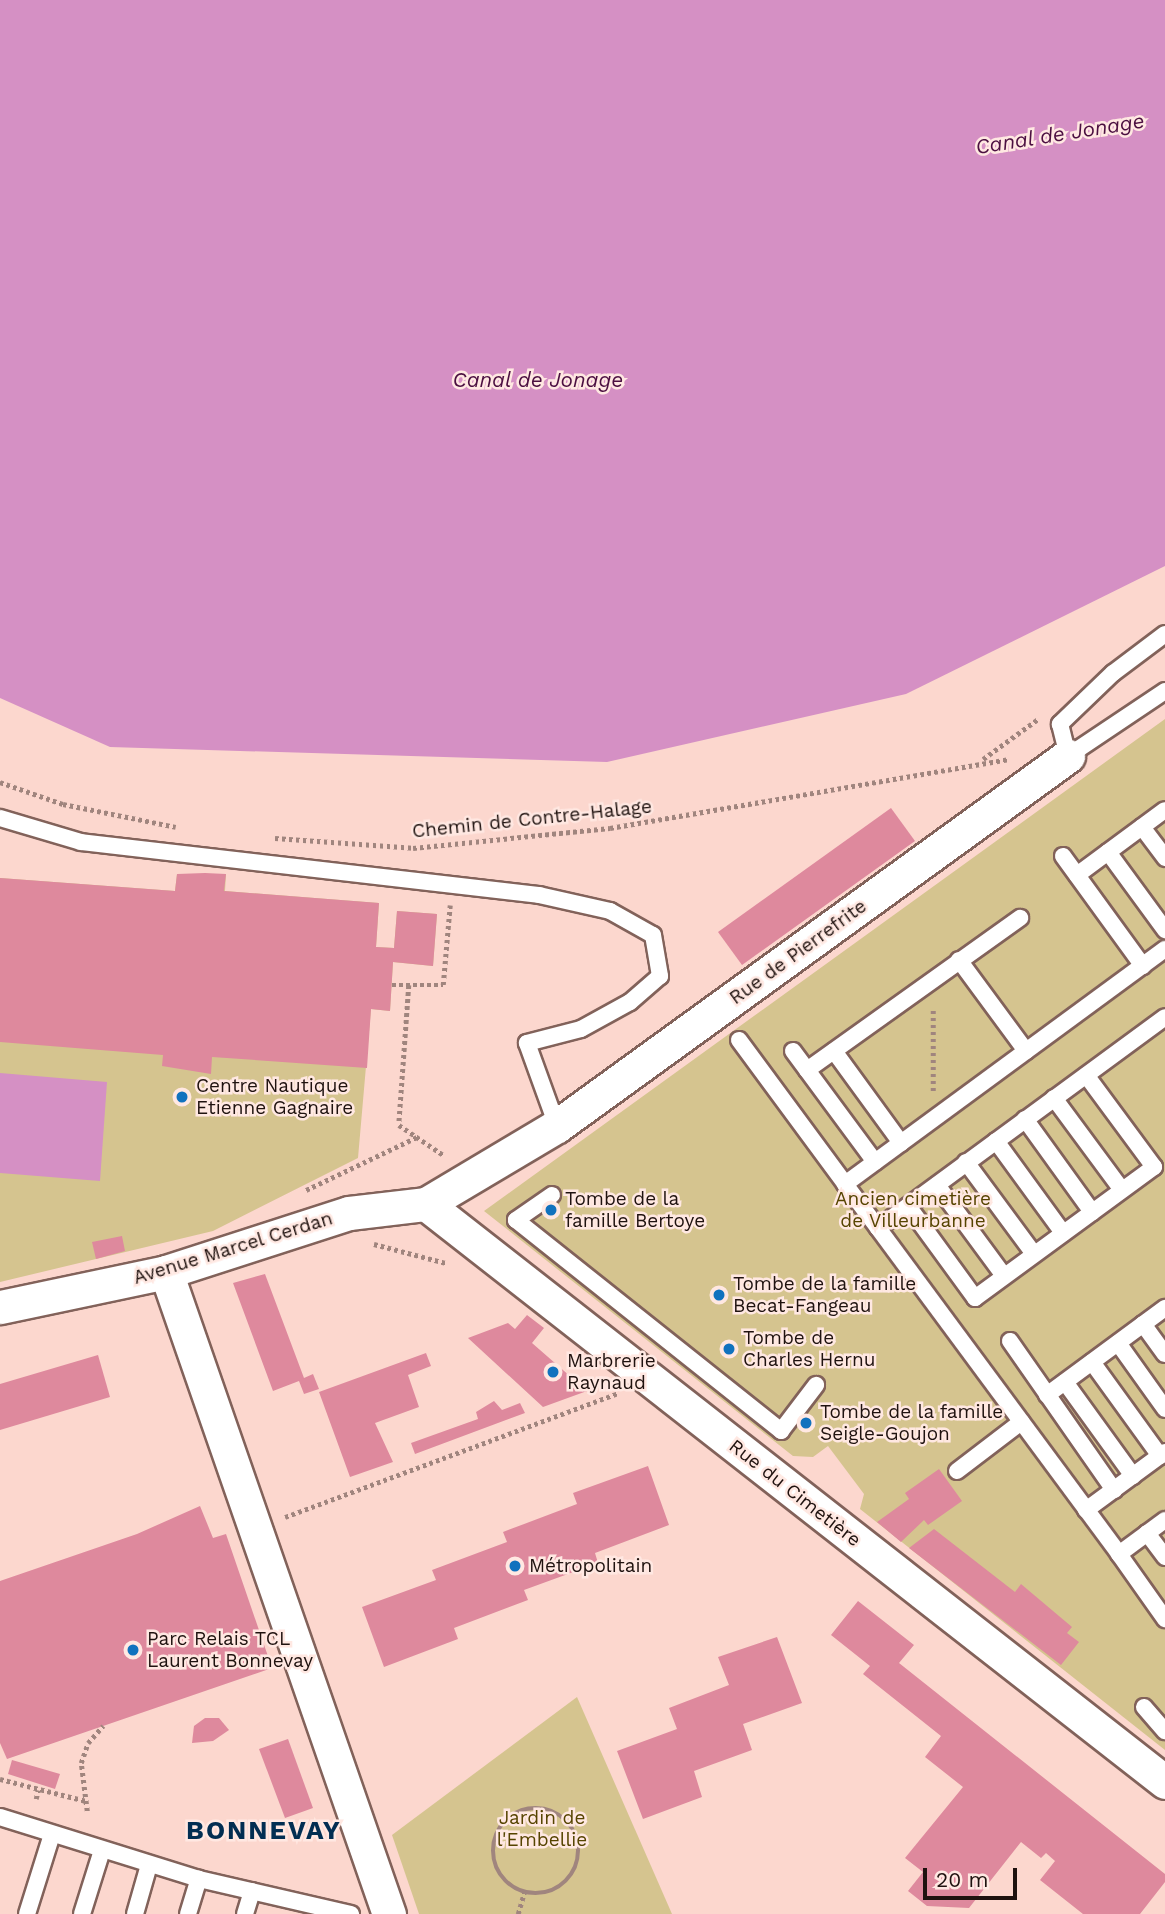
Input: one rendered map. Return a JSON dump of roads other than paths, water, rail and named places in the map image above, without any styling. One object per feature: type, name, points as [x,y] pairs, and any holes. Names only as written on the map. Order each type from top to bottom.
[{"type":"street","name":"Rue de Pierrefrite","points":[[426,1203],[557,1126],[1068,756]]},
{"type":"street","name":"Rue du Cimetière","points":[[426,1203],[1165,1782]]},
{"type":"street","name":"Avenue Marcel Cerdan","points":[[0,1307],[166,1272],[349,1213],[426,1203]]},
{"type":"street","points":[[166,1272],[389,1914]]},
{"type":"lane","points":[[1068,756],[1060,724],[1113,673],[1165,634]]},
{"type":"lane","name":"Rue de Pierrefrite","points":[[1068,756],[1165,691]]},
{"type":"lane","points":[[1077,875],[1165,810]]},
{"type":"lane","points":[[0,818],[80,842],[539,895],[610,911],[653,935],[660,976],[630,1002],[581,1029],[527,1042],[557,1126]]},
{"type":"lane","points":[[1142,827],[1165,858]]},
{"type":"lane","points":[[1108,852],[1165,930]]},
{"type":"lane","points":[[1063,856],[1143,966]]},
{"type":"lane","points":[[807,1070],[1020,918]]},
{"type":"lane","points":[[845,1184],[1165,950]]},
{"type":"lane","points":[[960,960],[1026,1051]]},
{"type":"lane","points":[[878,1228],[1165,1017]]},
{"type":"lane","points":[[739,1040],[1165,1619]]},
{"type":"lane","points":[[793,1051],[875,1161]]},
{"type":"lane","points":[[834,1051],[901,1143]]},
{"type":"lane","points":[[908,1206],[975,1298],[1154,1167],[1086,1075]]},
{"type":"lane","points":[[1054,1098],[1122,1190]]},
{"type":"lane","points":[[1025,1119],[1092,1212]]},
{"type":"lane","points":[[996,1141],[1063,1233]]},
{"type":"lane","points":[[966,1163],[1034,1254]]},
{"type":"lane","points":[[937,1185],[1004,1276]]},
{"type":"lane","points":[[552,1195],[516,1220],[781,1431],[816,1385]]},
{"type":"lane","points":[[1047,1395],[1165,1308]]},
{"type":"lane","points":[[1143,1324],[1165,1354]]},
{"type":"lane","points":[[1010,1341],[1114,1490]]},
{"type":"lane","points":[[1118,1343],[1165,1409]]},
{"type":"lane","points":[[1086,1510],[1163,1454],[1092,1362]]},
{"type":"lane","points":[[1065,1381],[1133,1476]]},
{"type":"lane","points":[[957,1471],[1021,1422]]},
{"type":"lane","points":[[1119,1554],[1165,1520]]},
{"type":"lane","points":[[1147,1533],[1165,1557]]},
{"type":"lane","points":[[1144,1707],[1165,1731]]},
{"type":"lane","points":[[1,1821],[149,1865],[252,1891],[293,1907],[349,1913]]},
{"type":"lane","points":[[27,1914],[52,1834]]},
{"type":"lane","points":[[82,1914],[102,1850]]},
{"type":"lane","points":[[135,1914],[149,1865]]},
{"type":"lane","points":[[188,1914],[200,1879]]},
{"type":"lane","points":[[245,1914],[252,1891]]},
{"type":"water","name":"Canal de Jonage","points":[[0,0],[1165,0],[1165,566],[906,694],[607,762],[110,747],[0,698]]},
{"type":"water","points":[[0,1073],[107,1082],[100,1181],[0,1173]]},
{"type":"place","name":"Centre Nautique Etienne Gagnaire","points":[[182,1097]]},
{"type":"place","name":"Tombe de la famille Bertoye","points":[[551,1210]]},
{"type":"place","name":"Tombe de la famille Becat-Fangeau","points":[[719,1295]]},
{"type":"place","name":"Tombe de Charles Hernu","points":[[729,1349]]},
{"type":"place","name":"Marbrerie Raynaud","points":[[553,1372]]},
{"type":"place","name":"Tombe de la famille Seigle-Goujon","points":[[806,1423]]},
{"type":"place","name":"Métropolitain","points":[[515,1566]]},
{"type":"place","name":"Parc Relais TCL Laurent Bonnevay","points":[[133,1650]]},
{"type":"district","name":"BONNEVAY","points":[[264,1831]]},
{"type":"park label","name":"Ancien cimetière de Villeurbanne","points":[[913,1210]]},
{"type":"park label","name":"Jardin de l'Embellie","points":[[542,1829]]}]
